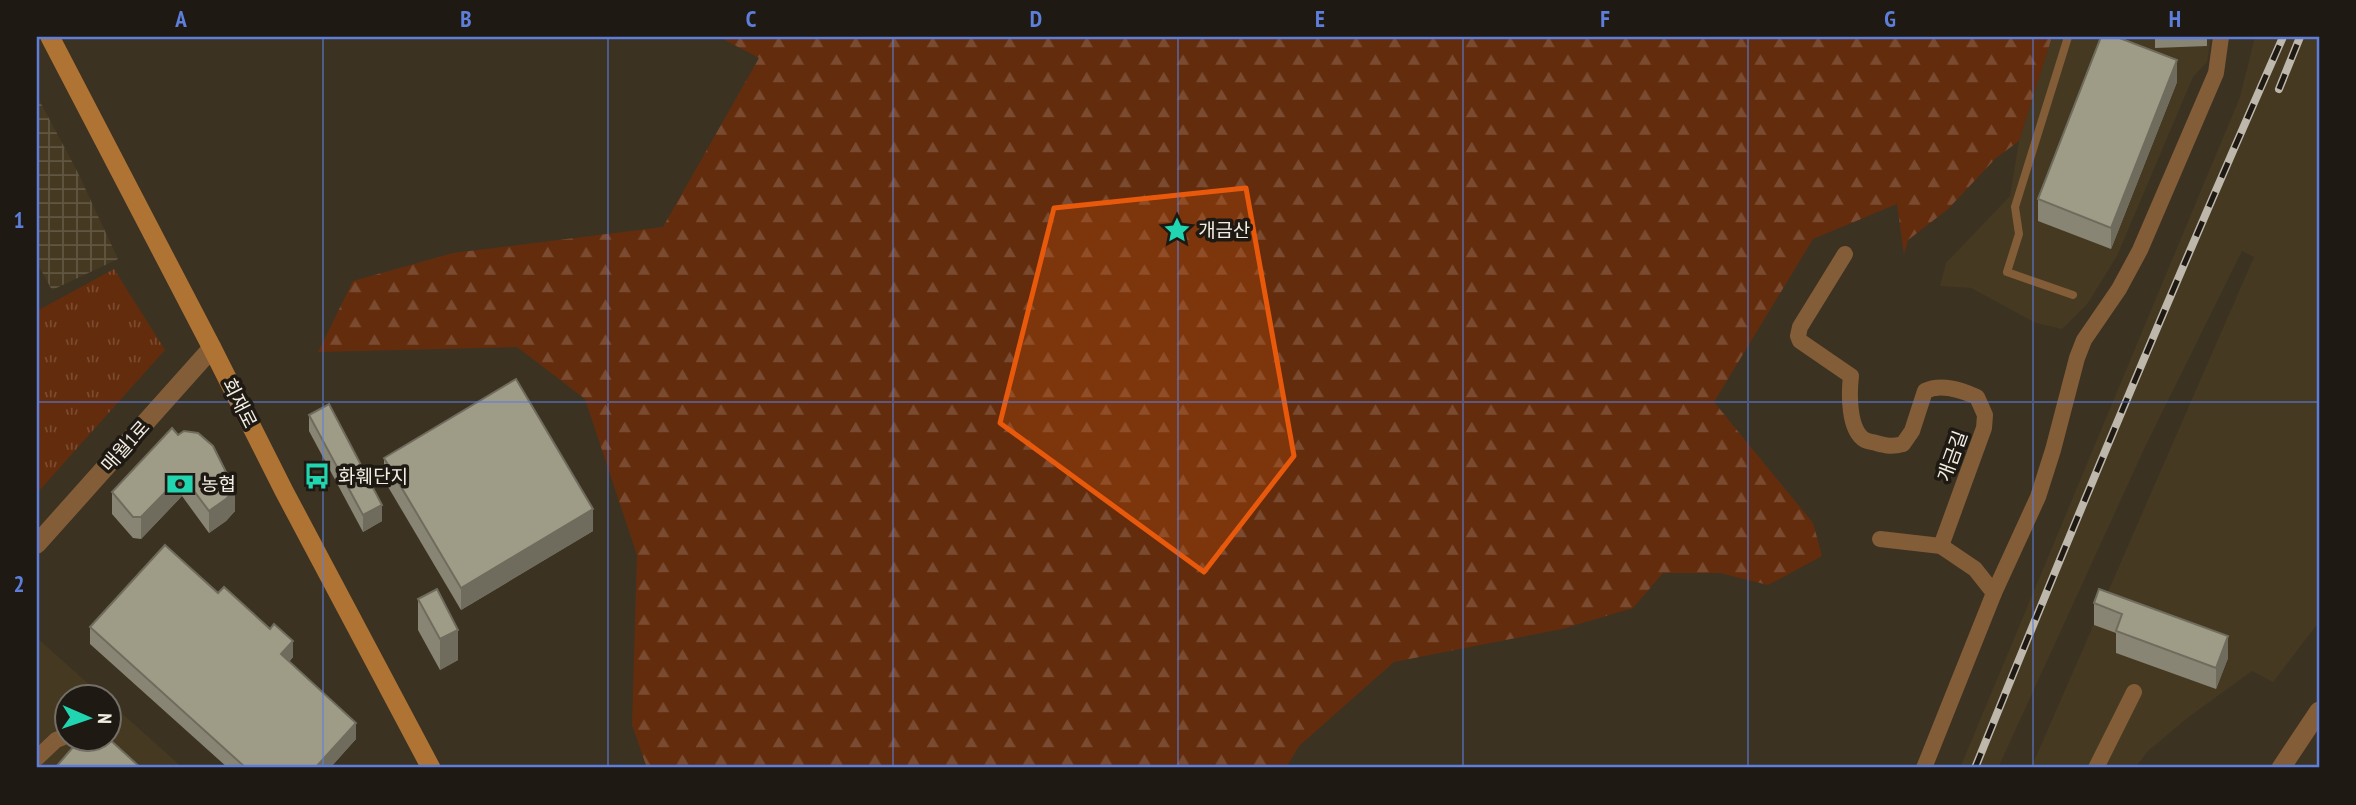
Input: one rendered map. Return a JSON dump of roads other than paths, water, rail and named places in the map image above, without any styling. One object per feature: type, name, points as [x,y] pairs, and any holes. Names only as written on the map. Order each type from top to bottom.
[{"type":"main road","name":"회재로","points":[[50,37],[284,491],[431,768]]},
{"type":"street","points":[[1924,768],[1994,593],[2038,497],[2084,340],[2119,289],[2140,250],[2217,72],[2221,37]]},
{"type":"street","name":"개금길","points":[[1845,254],[1800,327],[1798,336],[1800,341],[1851,376],[1851,413],[1855,427],[1864,440],[1890,447],[1903,444],[1912,431],[1925,391],[1935,386],[1964,391],[1977,397],[1982,405],[1984,428],[1941,545]]},
{"type":"street","name":"매월1로","points":[[37,544],[212,348]]},
{"type":"street","points":[[1880,539],[1941,545],[1975,569],[1994,593]]},
{"type":"street","points":[[2096,768],[2134,692]]},
{"type":"street","points":[[2281,768],[2319,712]]},
{"type":"street","points":[[37,758],[52,744]]},
{"type":"lane","points":[[2068,37],[2015,207],[2019,234],[2007,272],[2073,295]]},
{"type":"railway","points":[[1975,768],[2126,401],[2283,37]]},
{"type":"railway","points":[[2279,89],[2300,37]]},
{"type":"place","name":"개금산","points":[[1177,230]]},
{"type":"place","name":"화훼단지","points":[[317,476]]},
{"type":"place","name":"농협","points":[[180,484]]}]
